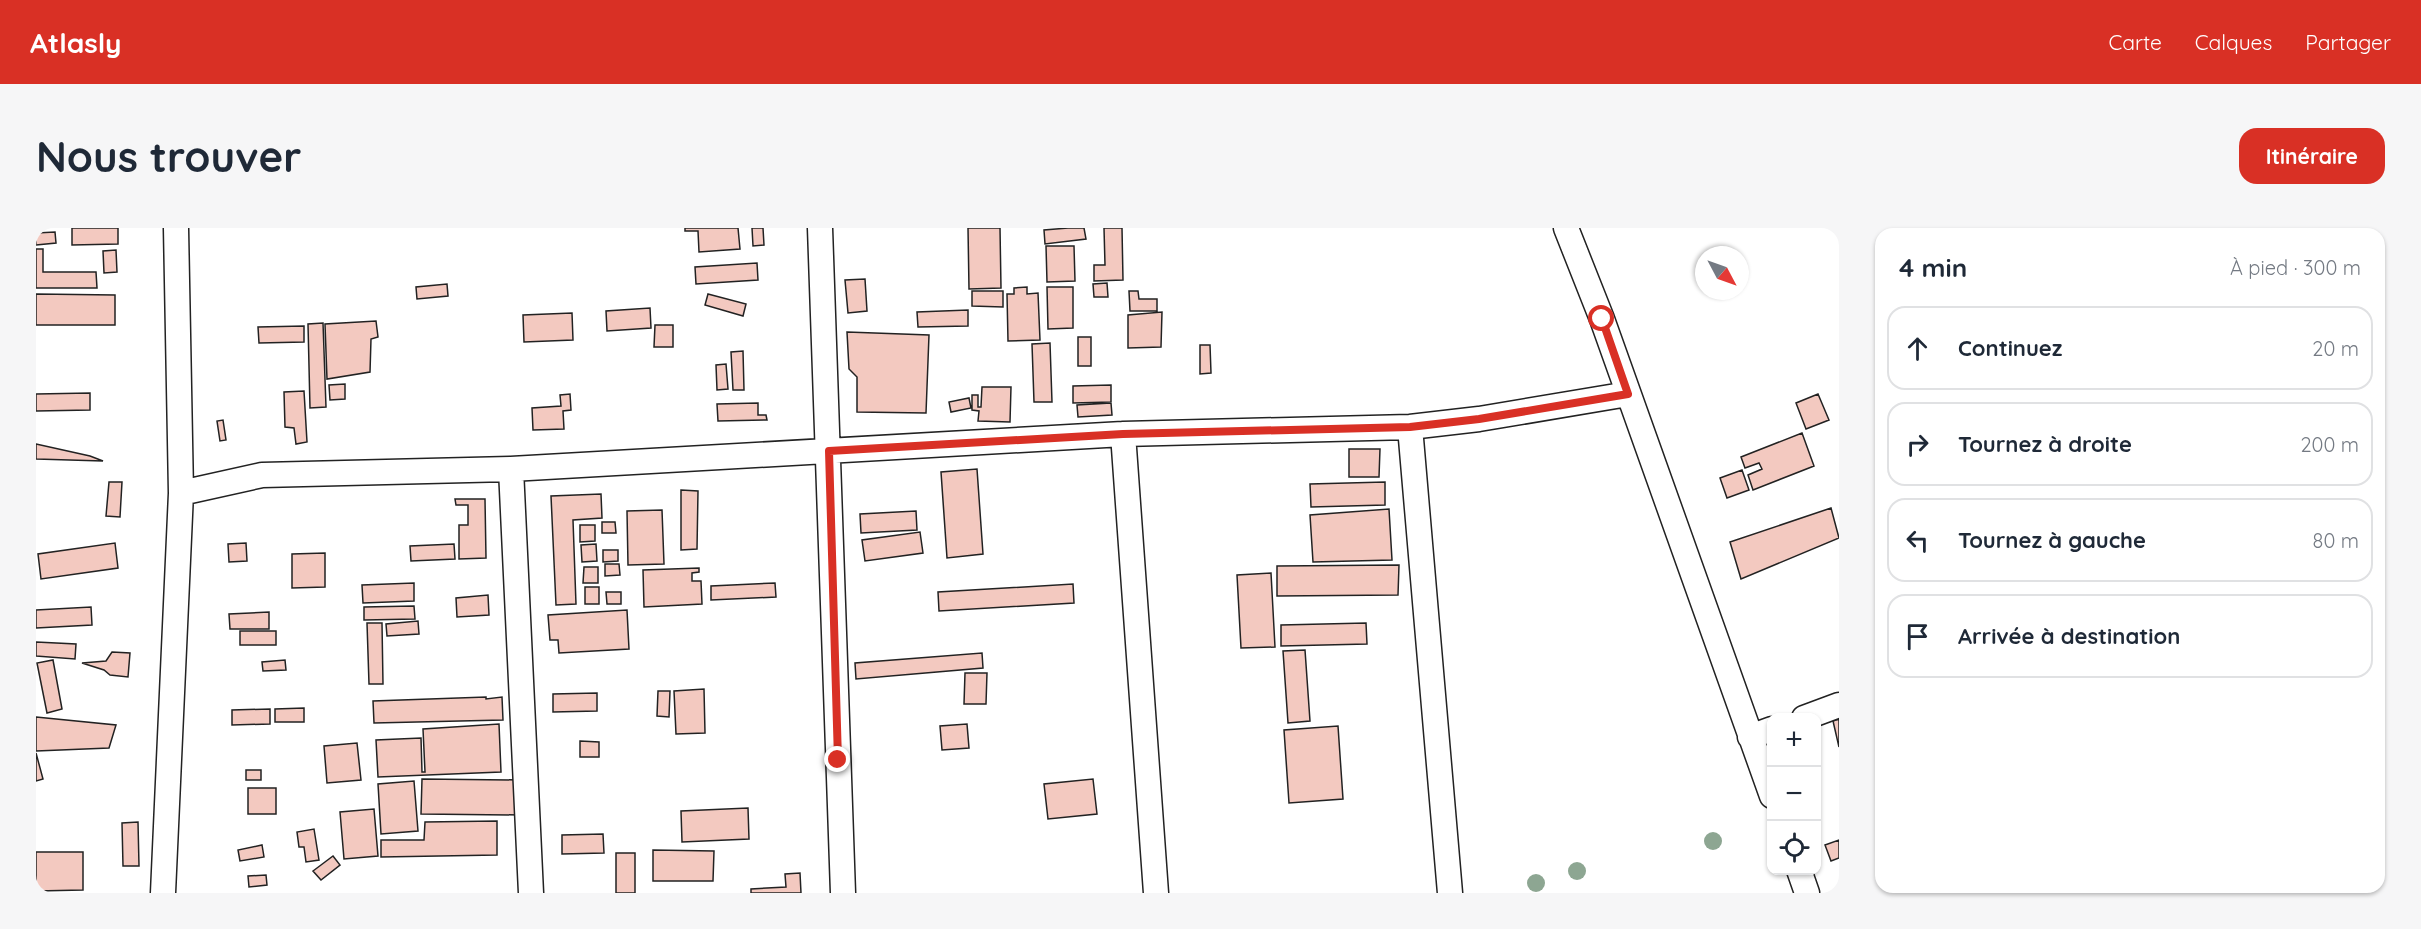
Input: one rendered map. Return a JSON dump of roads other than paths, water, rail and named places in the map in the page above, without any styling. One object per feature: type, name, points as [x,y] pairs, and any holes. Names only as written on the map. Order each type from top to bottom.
[{"type":"street","points":[[163,893],[181,493],[176,228]]},
{"type":"street","points":[[820,228],[843,893]]},
{"type":"street","points":[[1566,228],[1628,394],[1761,733],[1767,767]]},
{"type":"street","points":[[181,493],[262,475],[511,469],[1123,434],[1410,427],[1479,419],[1628,394]]},
{"type":"street","points":[[1410,427],[1450,893]]},
{"type":"street","points":[[1123,434],[1156,893]]},
{"type":"street","points":[[511,469],[531,893]]},
{"type":"street","points":[[1816,713],[1839,705]]},
{"type":"street","points":[[1801,875],[1808,893]]}]
